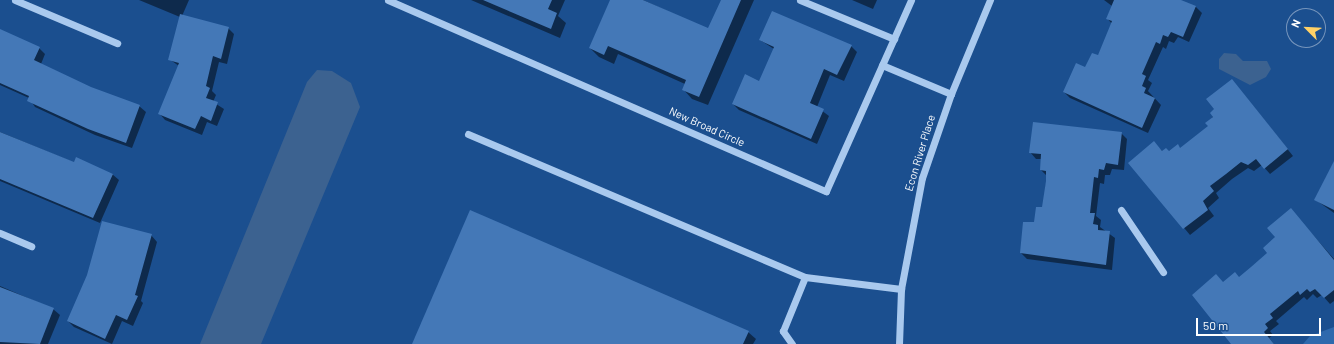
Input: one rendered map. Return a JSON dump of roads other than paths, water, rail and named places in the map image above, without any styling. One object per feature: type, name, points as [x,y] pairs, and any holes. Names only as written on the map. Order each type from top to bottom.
[{"type":"street","points":[[15,0],[117,43]]},
{"type":"street","name":"New Broad Circle","points":[[388,0],[826,191],[911,0]]},
{"type":"street","points":[[800,0],[894,39]]},
{"type":"street","name":"Econ River Place","points":[[899,344],[901,289],[922,178],[951,94],[990,0]]},
{"type":"street","points":[[882,65],[951,94]]},
{"type":"street","points":[[468,134],[805,277],[901,289]]},
{"type":"street","points":[[1121,210],[1163,272]]},
{"type":"street","points":[[0,233],[31,246]]},
{"type":"street","points":[[792,344],[783,331],[805,277]]}]
